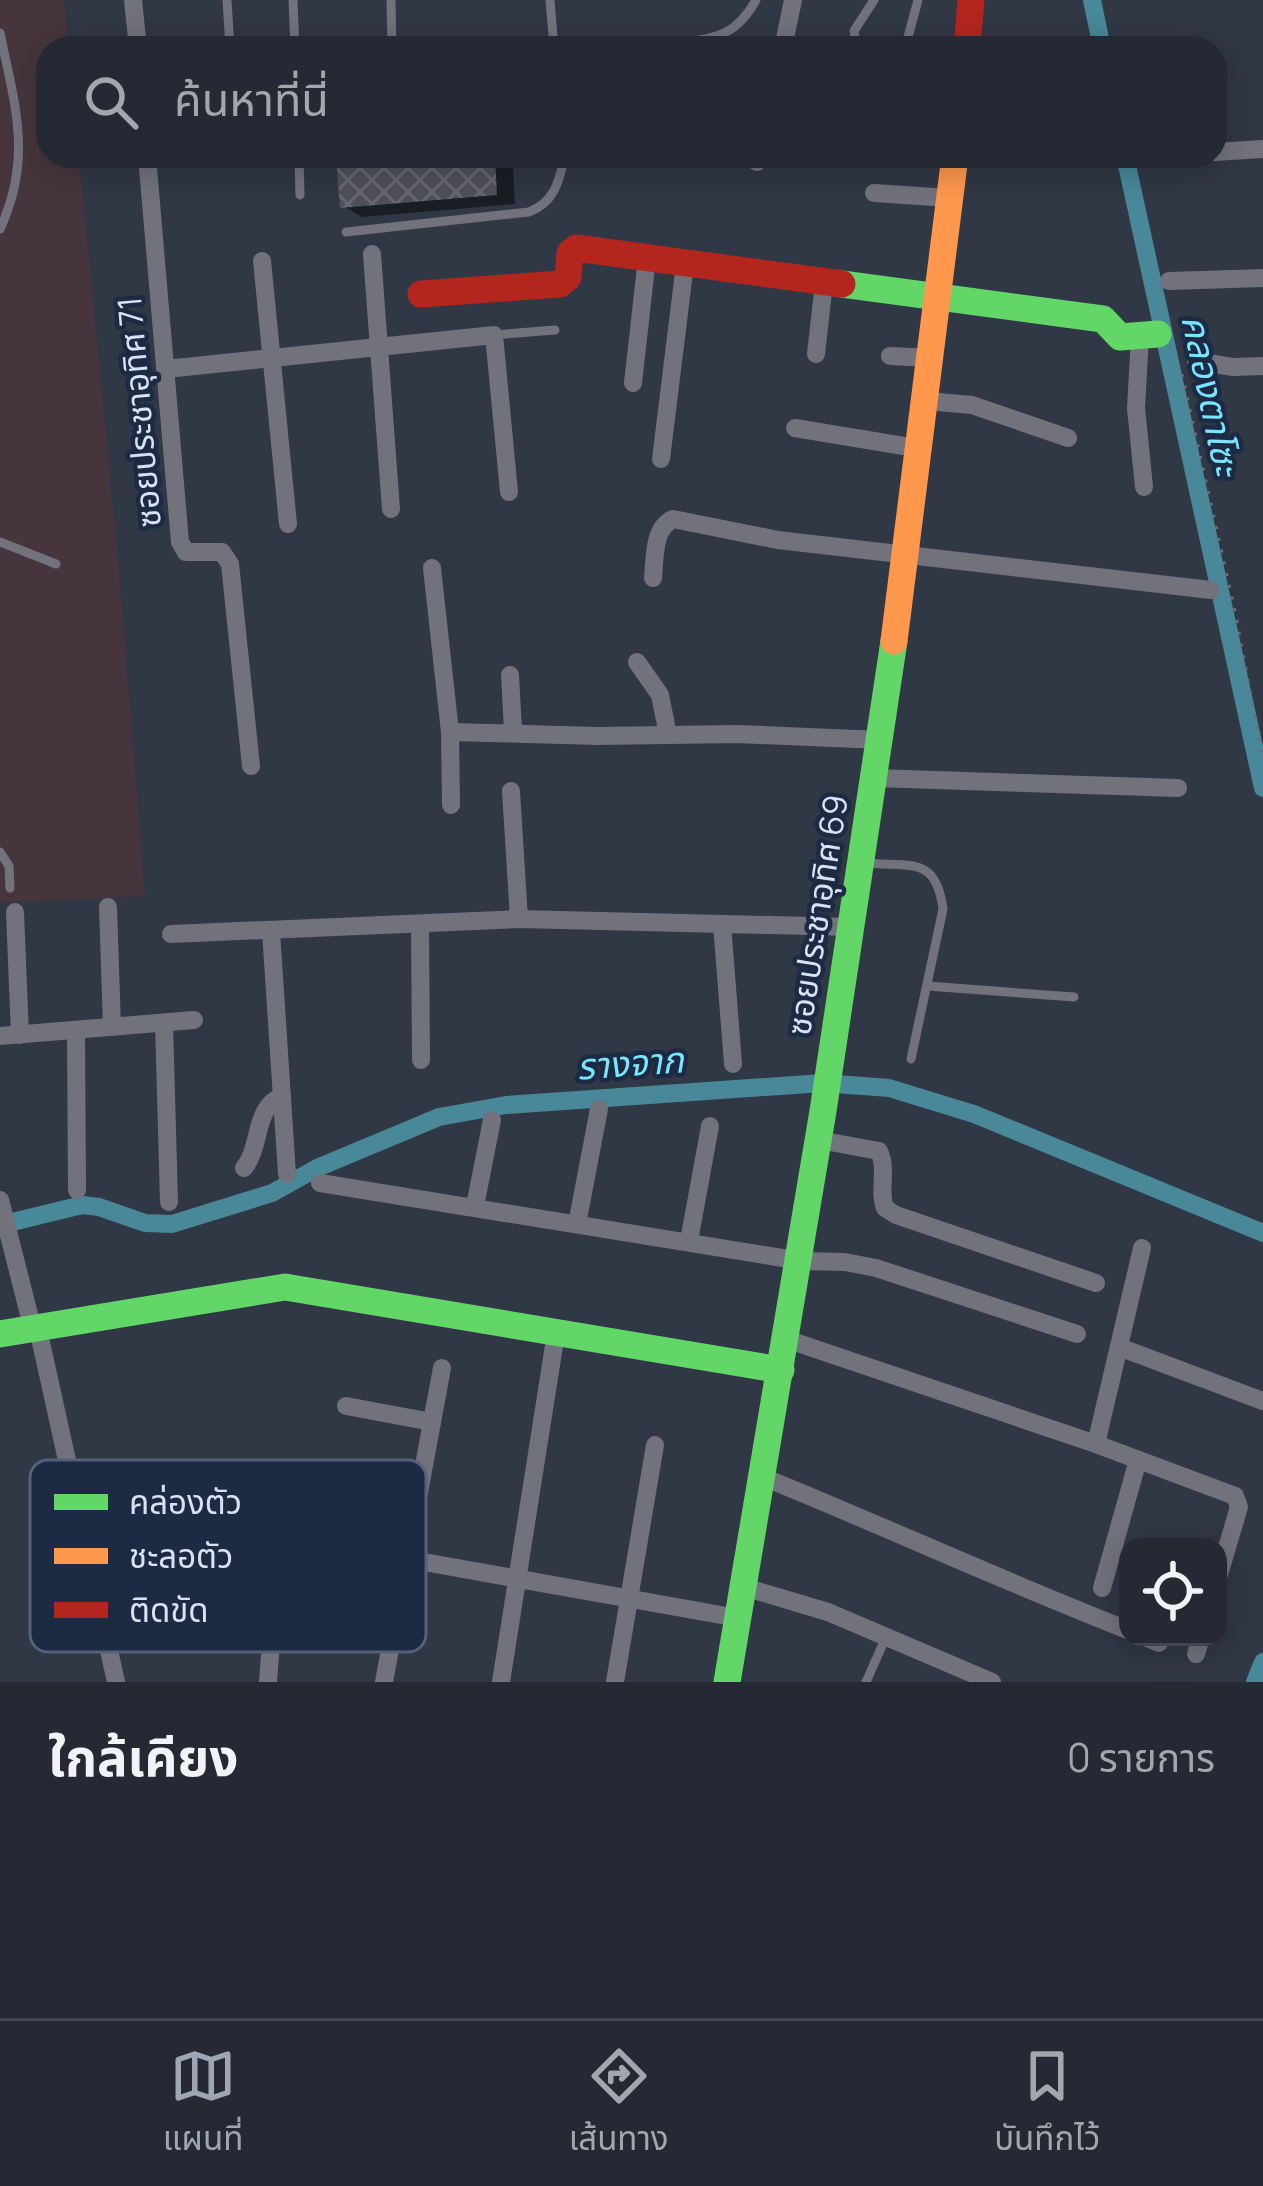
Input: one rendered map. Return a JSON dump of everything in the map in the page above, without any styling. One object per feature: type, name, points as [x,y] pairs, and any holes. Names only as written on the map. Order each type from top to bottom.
[{"type":"street","points":[[134,0],[136,36]]},
{"type":"street","points":[[786,36],[793,0]]},
{"type":"street","points":[[968,36],[971,0]]},
{"type":"street","points":[[1227,151],[1263,149]]},
{"type":"street","name":"ซอยประชาอุทิศ 71","points":[[148,168],[180,542],[186,552],[195,555],[222,552],[230,564],[250,766]]},
{"type":"street","name":"ซอยประชาอุทิศ 69","points":[[727,1682],[801,1261],[909,556],[953,168]]},
{"type":"street","points":[[874,193],[950,198]]},
{"type":"street","points":[[422,294],[560,284],[568,278],[569,253],[576,248],[1103,319],[1117,336],[1149,335],[1136,408],[1144,487]]},
{"type":"street","points":[[372,254],[392,509]]},
{"type":"street","points":[[633,383],[647,258]]},
{"type":"street","points":[[262,261],[288,524]]},
{"type":"street","points":[[661,459],[685,264]]},
{"type":"street","points":[[1169,280],[1263,278]]},
{"type":"street","points":[[816,354],[824,283]]},
{"type":"street","points":[[166,369],[494,335],[508,492]]},
{"type":"street","points":[[890,356],[932,358]]},
{"type":"street","points":[[1189,368],[1263,366]]},
{"type":"street","points":[[927,401],[972,405],[1068,438]]},
{"type":"street","points":[[795,428],[922,449]]},
{"type":"street","points":[[653,578],[659,533],[673,519],[778,540],[1211,590]]},
{"type":"street","points":[[432,568],[450,732],[452,805]]},
{"type":"street","points":[[637,662],[660,695],[668,735]]},
{"type":"street","points":[[509,675],[513,731]]},
{"type":"street","points":[[450,732],[880,740]]},
{"type":"street","points":[[875,778],[1178,788]]},
{"type":"street","points":[[511,791],[519,919]]},
{"type":"street","points":[[108,908],[112,1027]]},
{"type":"street","points":[[15,912],[8,950],[10,1036],[194,1020]]},
{"type":"street","points":[[171,934],[519,919],[851,927]]},
{"type":"street","points":[[722,924],[733,1064]]},
{"type":"street","points":[[420,926],[421,1060]]},
{"type":"street","points":[[271,931],[287,1174]]},
{"type":"street","points":[[164,1023],[170,1202]]},
{"type":"street","points":[[76,1030],[77,1190]]},
{"type":"street","points":[[244,1168],[254,1151],[264,1109],[282,1096]]},
{"type":"street","points":[[577,1224],[599,1109]]},
{"type":"street","points":[[475,1206],[492,1120]]},
{"type":"street","points":[[689,1241],[710,1126]]},
{"type":"street","points":[[819,1140],[879,1151],[884,1174],[882,1201],[896,1215],[1096,1283]]},
{"type":"street","points":[[320,1183],[801,1261],[876,1268],[1077,1334]]},
{"type":"street","points":[[0,1200],[65,1460]]},
{"type":"street","points":[[1096,1444],[1142,1248]]},
{"type":"street","points":[[0,1334],[285,1287],[781,1370]]},
{"type":"street","points":[[500,1682],[556,1333]]},
{"type":"street","points":[[786,1340],[1096,1444],[1238,1501],[1227,1543]]},
{"type":"street","points":[[1119,1347],[1263,1401]]},
{"type":"street","points":[[425,1460],[442,1367]]},
{"type":"street","points":[[346,1406],[432,1422]]},
{"type":"street","points":[[615,1682],[655,1445]]},
{"type":"street","points":[[1102,1588],[1138,1460]]},
{"type":"street","points":[[764,1477],[973,1569],[1119,1626]]},
{"type":"street","points":[[426,1563],[738,1618]]},
{"type":"street","points":[[744,1587],[828,1612],[992,1682]]},
{"type":"street","points":[[109,1652],[116,1682]]},
{"type":"street","points":[[268,1682],[270,1652]]},
{"type":"street","points":[[384,1682],[390,1652]]},
{"type":"lane","points":[[227,0],[229,36]]},
{"type":"lane","points":[[293,0],[294,36]]},
{"type":"lane","points":[[392,36],[393,0]]},
{"type":"lane","points":[[550,0],[553,36]]},
{"type":"lane","points":[[715,36],[742,24],[756,0]]},
{"type":"lane","points":[[855,36],[874,0]]},
{"type":"lane","points":[[908,36],[918,0]]},
{"type":"lane","points":[[0,33],[21,134],[20,170],[0,229]]},
{"type":"lane","points":[[299,168],[300,195]]},
{"type":"lane","points":[[346,232],[529,212],[545,206],[562,168]]},
{"type":"lane","points":[[494,335],[555,330]]},
{"type":"lane","points":[[0,542],[56,564]]},
{"type":"lane","points":[[0,852],[9,866],[10,888]]},
{"type":"lane","points":[[861,863],[927,868],[935,874],[943,909],[911,1059]]},
{"type":"lane","points":[[927,986],[1075,997]]},
{"type":"lane","points":[[866,1682],[886,1636]]},
{"type":"path","points":[[1189,368],[1263,760]]},
{"type":"shaded area","points":[[0,0],[64,0],[68,36],[36,36],[36,168],[80,168],[145,896],[0,903]]},
{"type":"building","points":[[337,168],[496,168],[497,195],[340,208]]},
{"type":"waterway","name":"คลองตาโซะ","points":[[1092,0],[1100,36]]},
{"type":"waterway","name":"คลองตาโซะ","points":[[1128,168],[1263,788]]},
{"type":"waterway","name":"รางจาก","points":[[0,1225],[82,1205],[145,1223],[172,1224],[272,1193],[317,1168],[439,1117],[506,1105],[823,1083],[889,1088],[974,1114],[1263,1233]]},
{"type":"waterway","points":[[1255,1682],[1263,1662]]},
{"type":"traffic: fast","points":[[842,284],[1103,319],[1120,337],[1158,334]]},
{"type":"traffic: fast","points":[[727,1682],[823,1111],[894,641]]},
{"type":"traffic: fast","points":[[0,1334],[285,1287],[781,1370]]},
{"type":"traffic: slow","points":[[894,641],[953,168]]},
{"type":"traffic: jam","points":[[968,36],[971,0]]},
{"type":"traffic: jam","points":[[421,294],[560,284],[568,277],[570,253],[576,248],[842,284]]}]
